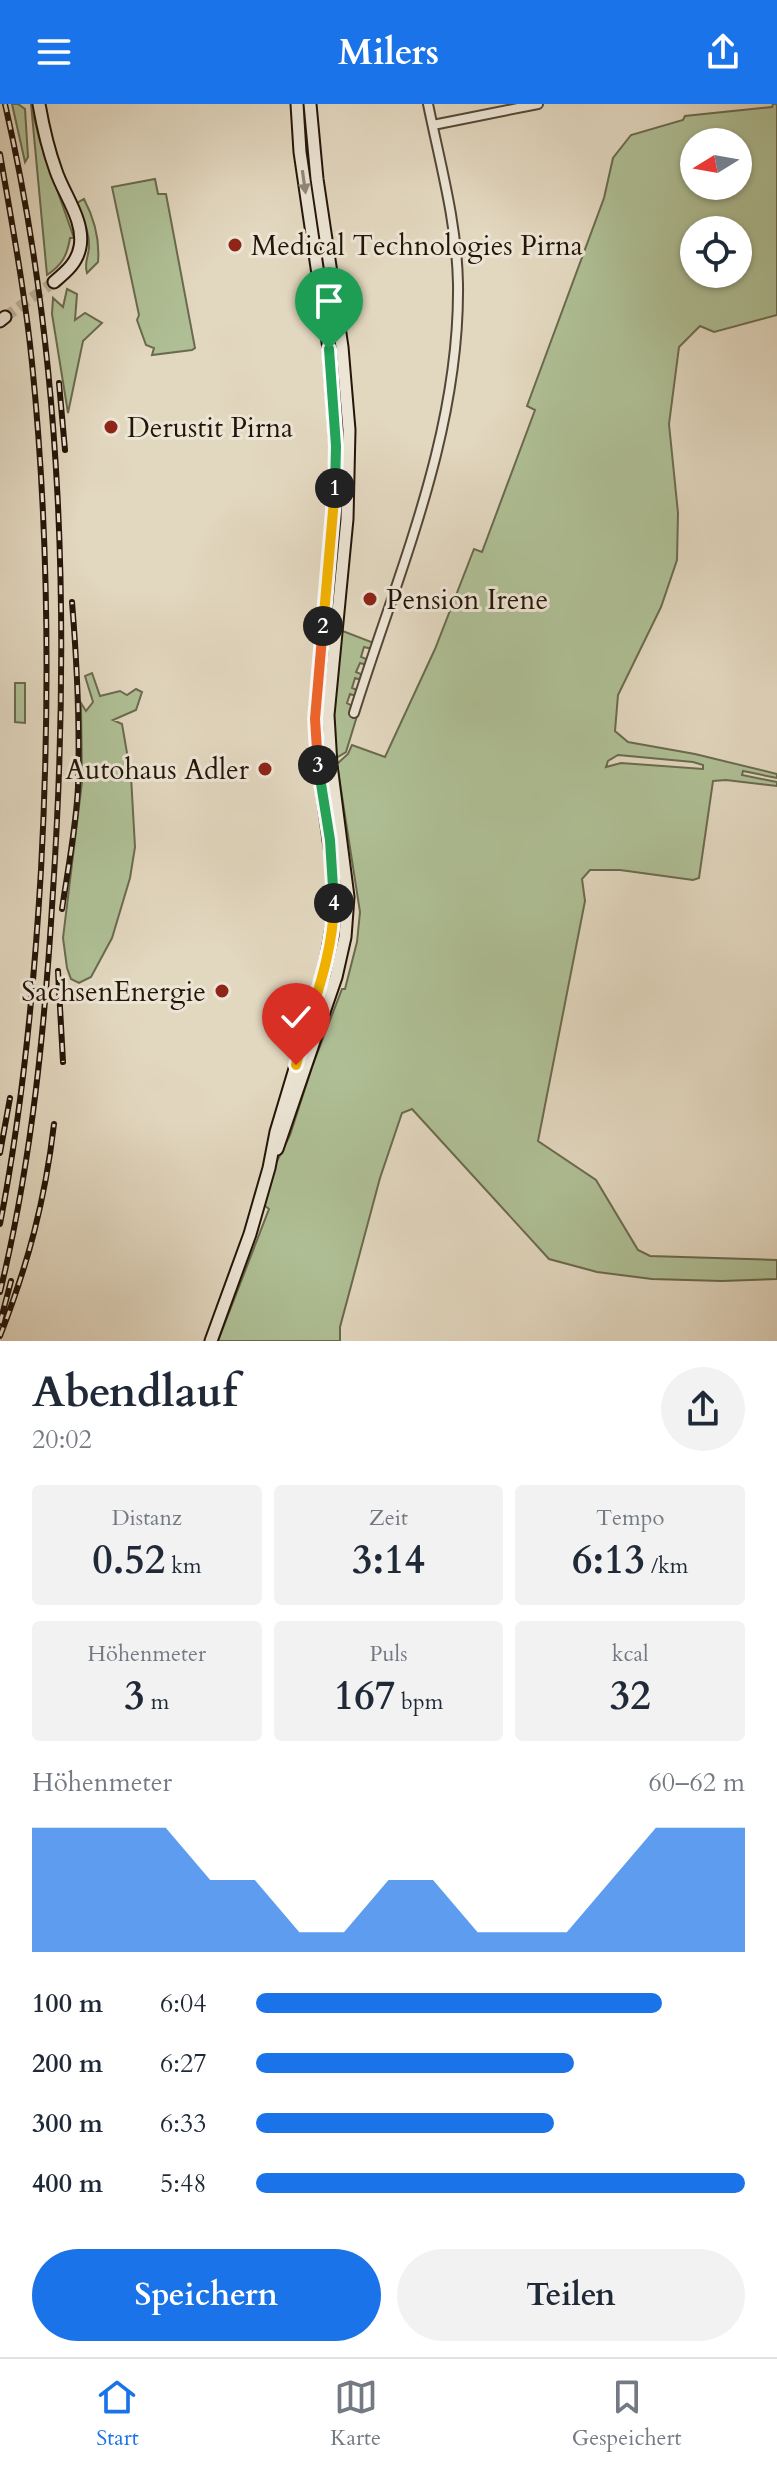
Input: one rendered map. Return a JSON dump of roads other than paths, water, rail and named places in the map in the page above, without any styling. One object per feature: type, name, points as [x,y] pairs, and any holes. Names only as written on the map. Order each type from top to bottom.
[{"type":"main road","points":[[39,104],[48,145],[81,236],[81,246],[73,265],[54,282]]},
{"type":"main road","points":[[211,1341],[243,1256],[269,1168],[341,957],[348,897],[319,768],[315,719],[334,518],[336,446],[329,349],[300,152],[297,104]]},
{"type":"main road","points":[[310,104],[317,179],[342,347],[349,430],[347,519],[328,715],[336,838]]},
{"type":"street","points":[[354,713],[425,498],[438,453],[450,391],[457,311],[456,253],[428,104]]},
{"type":"street","points":[[433,125],[538,104]]},
{"type":"tunnel","points":[[5,317],[54,282]]},
{"type":"railway","points":[[0,1292],[21,1193],[41,1043],[53,891],[61,694],[58,496],[51,397],[25,201],[5,104]]},
{"type":"railway","points":[[0,154],[26,311],[38,426],[45,553],[47,680],[44,807],[35,959],[21,1092],[0,1224]]},
{"type":"railway","points":[[59,383],[65,450]]},
{"type":"railway","points":[[62,909],[78,787],[78,694],[72,602]]},
{"type":"railway","points":[[58,971],[63,1062]]},
{"type":"railway","points":[[0,1153],[10,1098]]},
{"type":"railway","points":[[0,1336],[34,1232],[54,1124]]},
{"type":"railway","points":[[0,1323],[11,1281]]},
{"type":"place","name":"Medical Technologies Pirna","points":[[235,245]]},
{"type":"place","name":"Derustit Pirna","points":[[111,427]]},
{"type":"place","name":"Pension Irene","points":[[370,599]]},
{"type":"place","name":"Autohaus Adler","points":[[265,769]]},
{"type":"place","name":"SachsenEnergie","points":[[222,991]]}]
